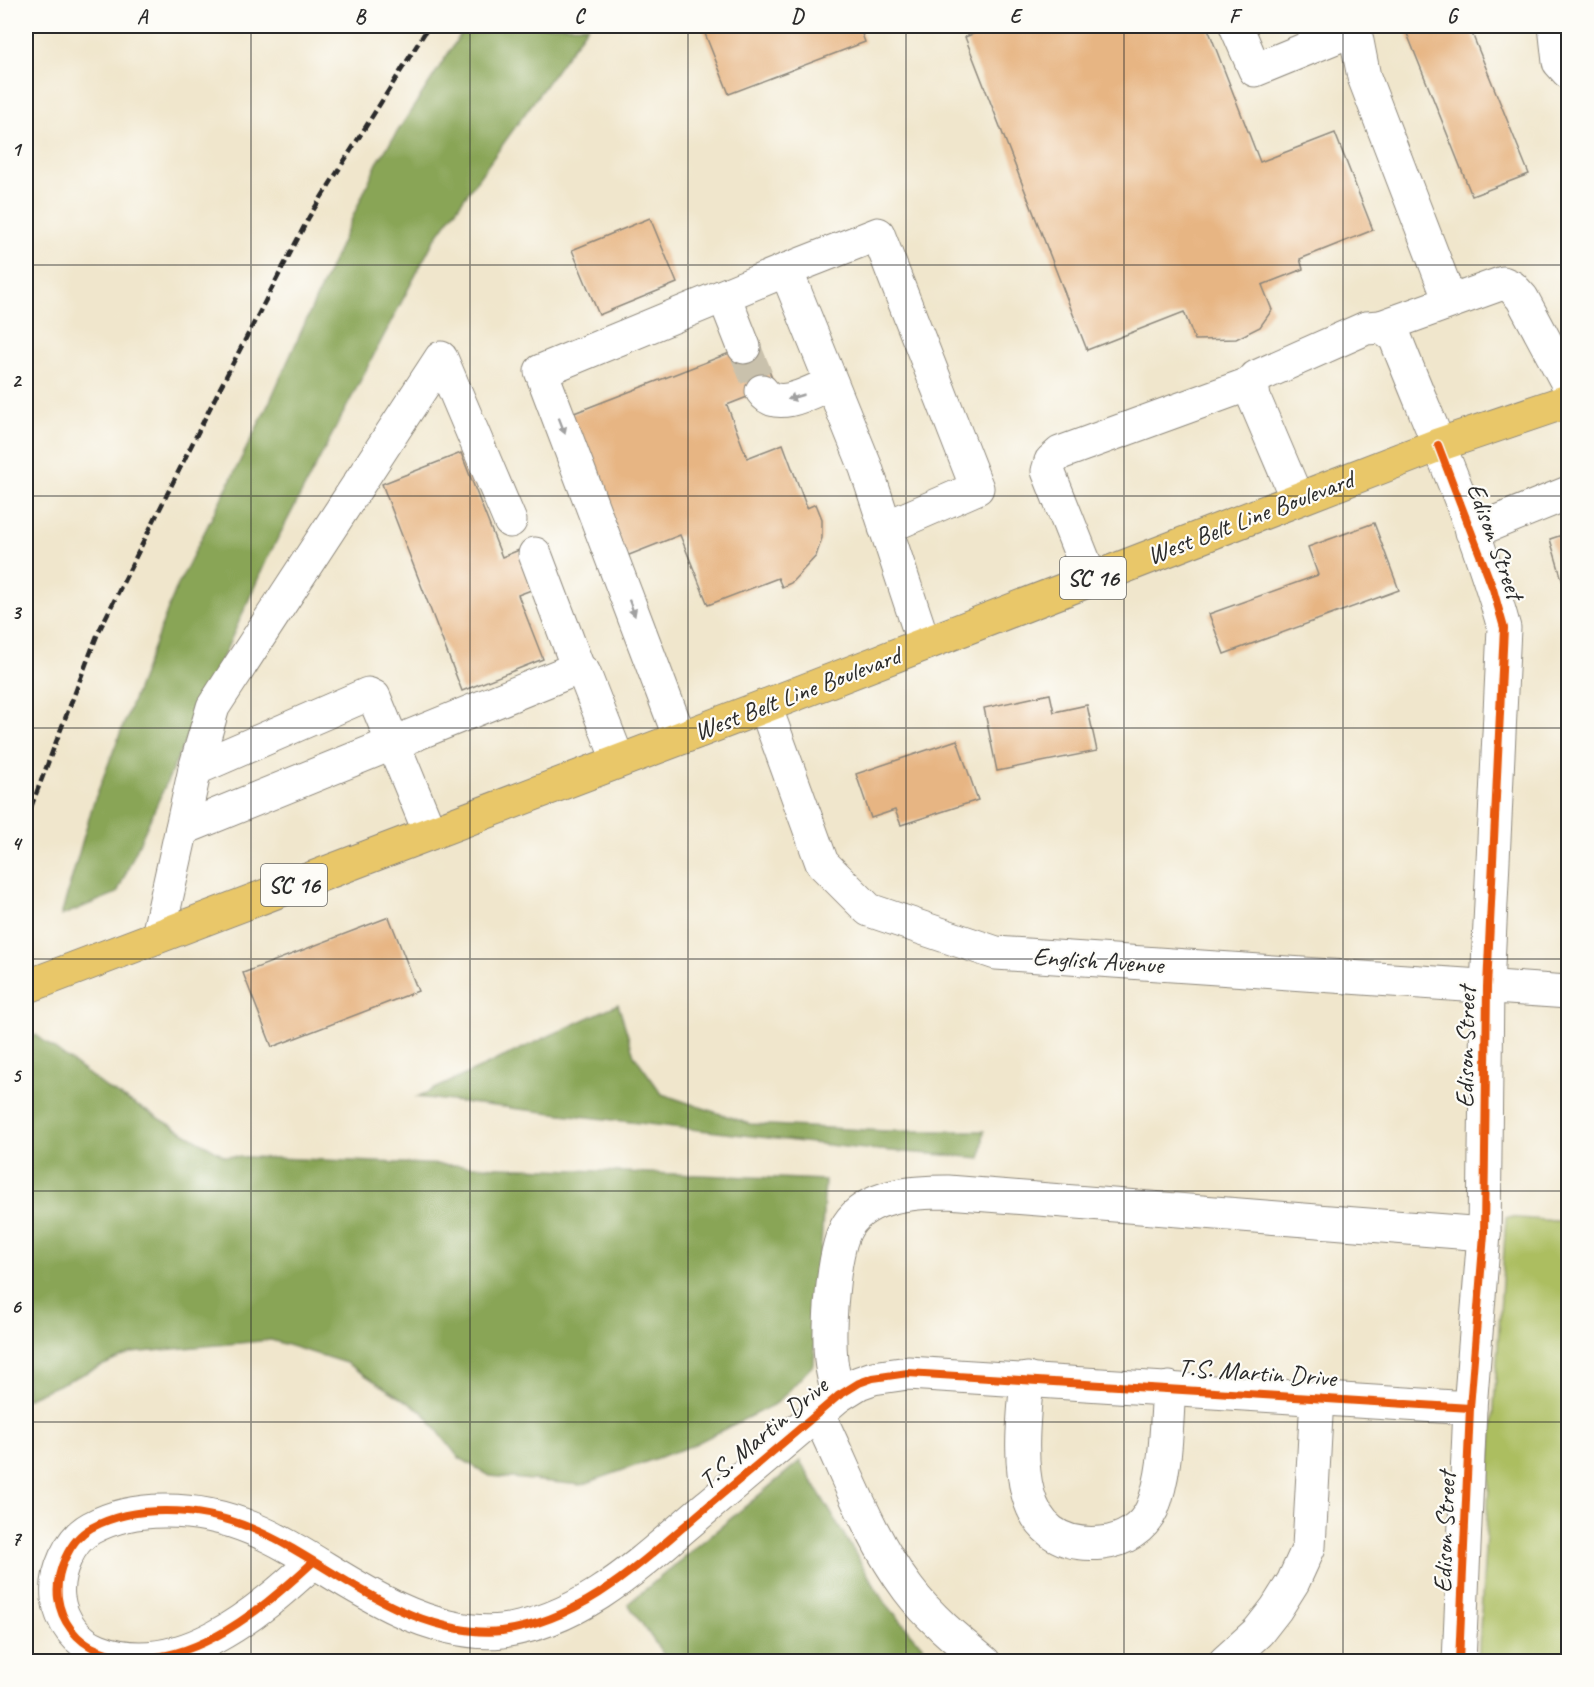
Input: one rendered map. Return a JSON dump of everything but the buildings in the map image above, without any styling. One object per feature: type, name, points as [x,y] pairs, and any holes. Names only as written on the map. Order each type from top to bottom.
[{"type":"main road","name":"West Belt Line Boulevard","points":[[26,987],[765,706],[1438,445],[1569,401]]},
{"type":"street","points":[[1236,26],[1255,70],[1354,27],[1364,77],[1450,301]]},
{"type":"street","points":[[1555,26],[1559,62],[1569,72]]},
{"type":"street","points":[[680,738],[541,371],[878,234],[977,488],[885,528]]},
{"type":"street","points":[[786,270],[866,468],[924,644]]},
{"type":"street","points":[[1297,499],[1254,398],[1252,384],[1256,376],[1366,328],[1381,327],[1493,285],[1503,284],[1512,287],[1522,298],[1569,384]]},
{"type":"street","points":[[724,296],[744,347]]},
{"type":"street","name":"Edison Street","points":[[1381,327],[1395,337],[1472,532],[1504,628],[1486,987],[1484,1234],[1470,1408],[1459,1662]]},
{"type":"street","points":[[158,936],[195,769],[213,707],[441,358],[510,521]]},
{"type":"street","points":[[762,391],[765,396],[779,401],[801,396],[831,383]]},
{"type":"street","points":[[1090,579],[1048,471],[1051,461],[1060,453],[1252,384]]},
{"type":"street","points":[[1472,532],[1569,493]]},
{"type":"street","points":[[535,554],[578,668],[584,673],[618,760]]},
{"type":"street","points":[[182,829],[578,668]]},
{"type":"street","points":[[195,769],[368,694],[375,697],[429,833]]},
{"type":"street","name":"English Avenue","points":[[765,706],[822,863],[869,910],[996,953],[1569,992]]},
{"type":"street","points":[[984,1662],[922,1606],[903,1582],[871,1525],[828,1405],[830,1332],[842,1237],[848,1225],[867,1208],[906,1194],[948,1192],[1484,1234]]},
{"type":"street","name":"T.S. Martin Drive","points":[[313,1562],[258,1610],[206,1641],[159,1658],[135,1660],[93,1648],[76,1636],[68,1625],[57,1596],[58,1578],[64,1561],[72,1546],[85,1531],[121,1515],[142,1511],[192,1512],[236,1521],[284,1542],[313,1562],[396,1608],[422,1619],[473,1630],[499,1631],[527,1625],[559,1616],[621,1579],[828,1405],[859,1383],[893,1373],[1028,1378],[1470,1408]]},
{"type":"street","name":"T.S. Martin Drive","points":[[1028,1378],[1022,1464],[1029,1499],[1038,1517],[1061,1537],[1090,1544],[1112,1542],[1126,1537],[1141,1525],[1151,1511],[1162,1463],[1169,1388]]},
{"type":"street","points":[[1225,1662],[1258,1632],[1276,1609],[1293,1582],[1309,1547],[1317,1397]]},
{"type":"green space","points":[[466,26],[588,26],[434,240],[267,559],[117,893],[61,916],[93,804],[175,591],[269,403],[377,163]]},
{"type":"green space","points":[[618,1004],[634,1055],[662,1094],[750,1124],[886,1131],[984,1131],[981,1158],[854,1148],[417,1097]]},
{"type":"green space","points":[[36,1035],[108,1089],[225,1156],[825,1180],[814,1364],[777,1403],[691,1446],[581,1485],[490,1476],[458,1457],[423,1412],[346,1363],[271,1340],[131,1353],[26,1399],[26,1039]]},
{"type":"green space","points":[[1506,1217],[1568,1222],[1568,1661],[1478,1661]]},
{"type":"green space","points":[[800,1461],[883,1600],[935,1661],[668,1661],[628,1604]]},
{"type":"tunnel","points":[[744,347],[762,391]]},
{"type":"railway","points":[[26,820],[98,633],[220,388],[309,217],[429,26]]},
{"type":"cycle path","points":[[1438,445],[1493,589],[1504,628],[1487,987],[1484,1234],[1470,1408],[1459,1662]]},
{"type":"cycle path","points":[[313,1562],[242,1621],[186,1650],[157,1657],[128,1657],[98,1650],[83,1642],[66,1622],[58,1598],[61,1568],[70,1549],[83,1533],[118,1517],[164,1511],[199,1513],[259,1532],[287,1545],[368,1594],[398,1609],[435,1623],[489,1632],[532,1625],[588,1600],[638,1566],[838,1396],[859,1383],[873,1378],[908,1373],[1470,1408]]}]
